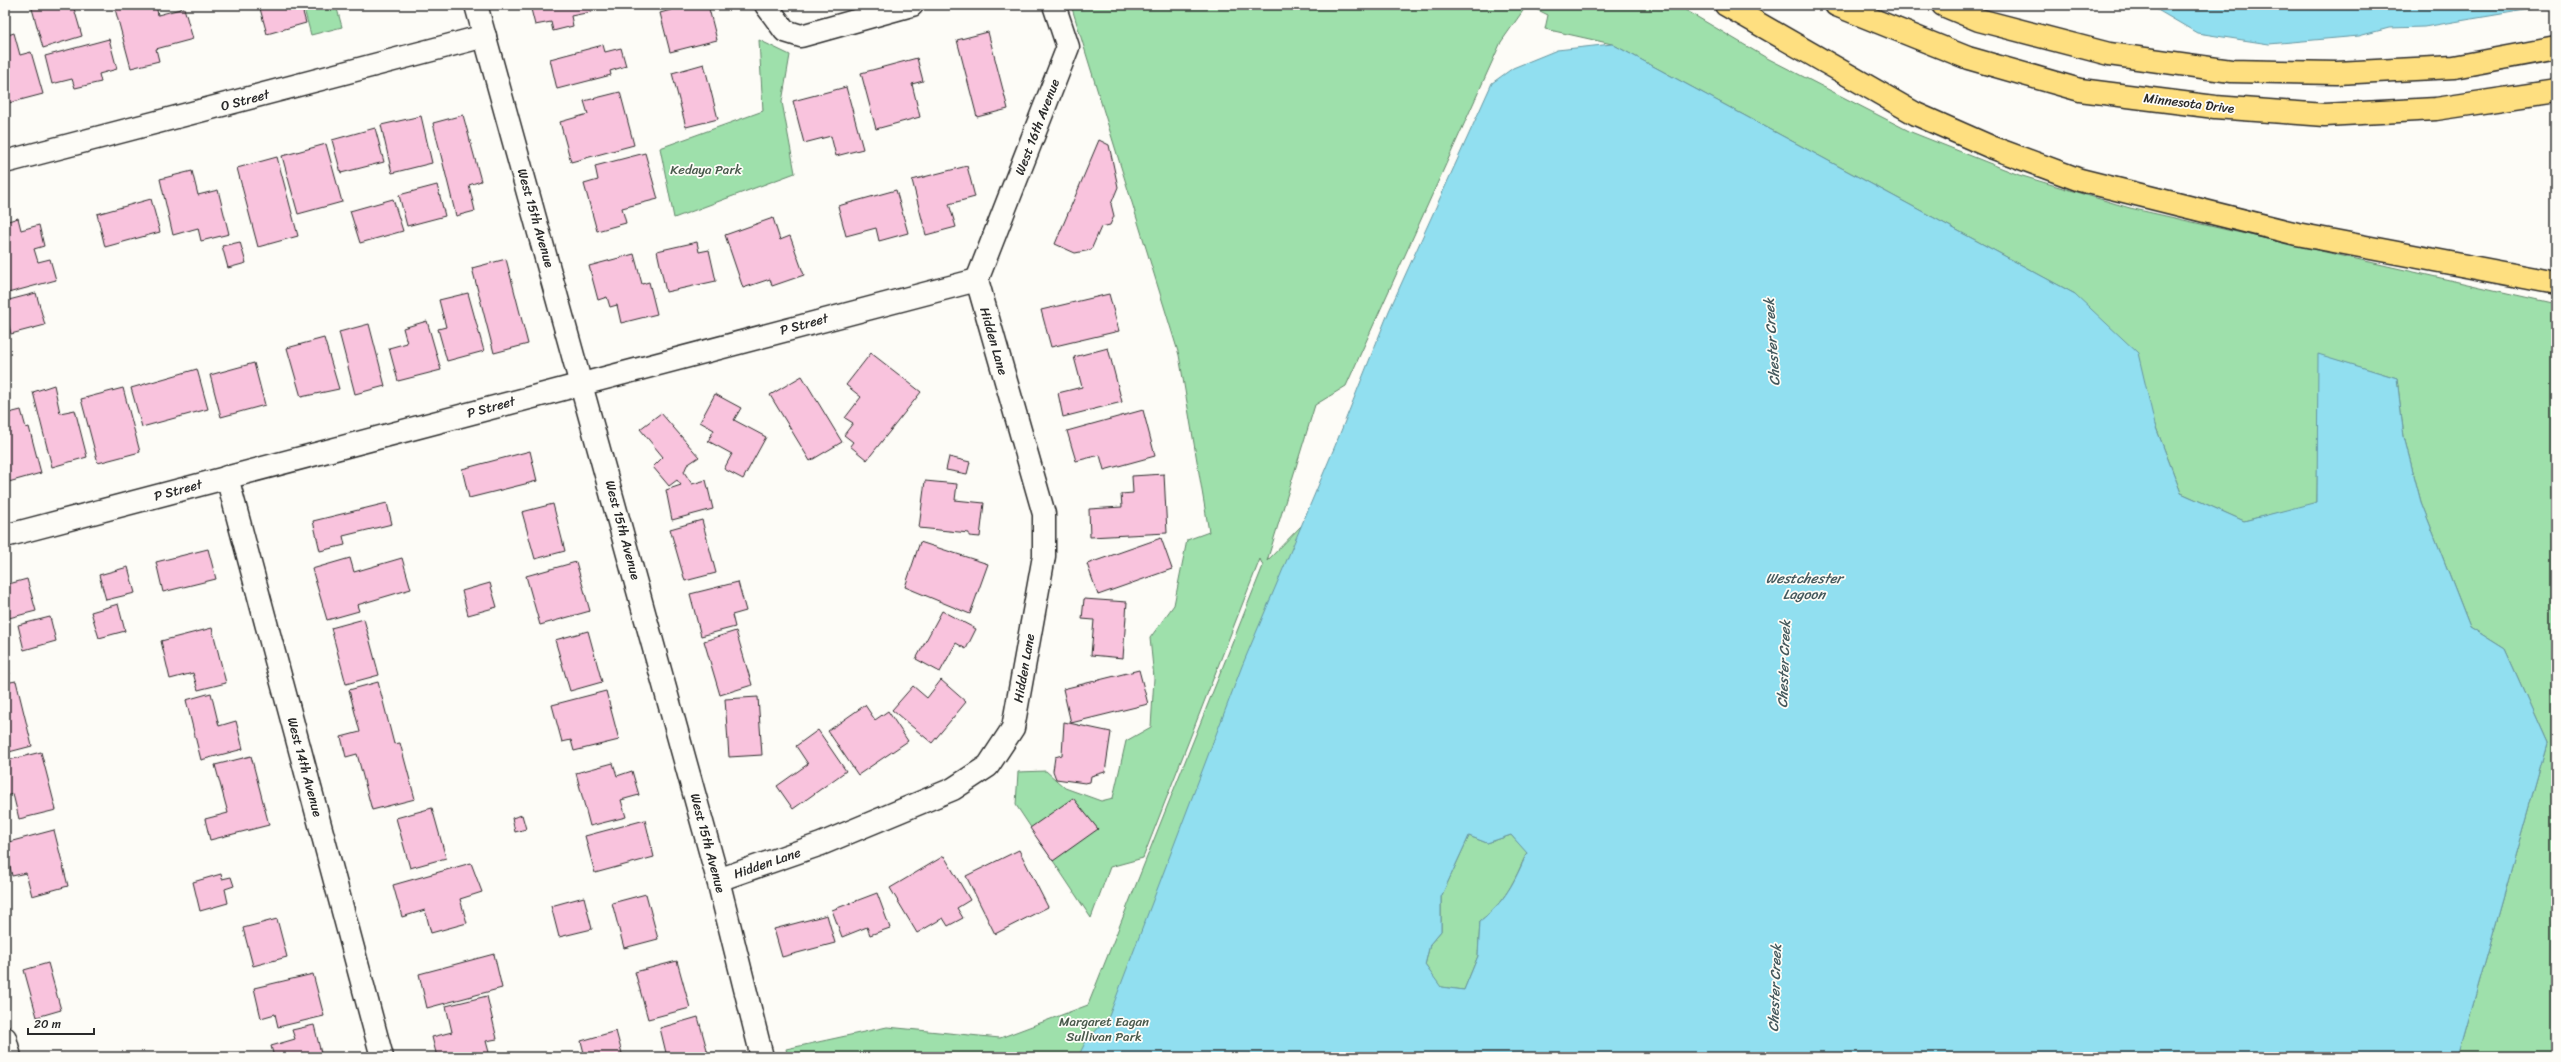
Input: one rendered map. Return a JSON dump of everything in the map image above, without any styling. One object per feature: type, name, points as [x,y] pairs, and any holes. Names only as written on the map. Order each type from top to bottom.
[{"type":"main road","points":[[1726,5],[1916,114],[1991,147],[2080,180],[2297,234],[2556,283]]},
{"type":"main road","name":"Minnesota Drive","points":[[1836,5],[1968,58],[2080,90],[2215,107],[2325,115],[2436,109],[2556,91]]},
{"type":"main road","points":[[1943,5],[1979,20],[2109,54],[2231,71],[2337,73],[2454,67],[2556,48]]},
{"type":"street","name":"West 15th Avenue","points":[[476,5],[582,382],[718,880],[762,1057]]},
{"type":"street","points":[[766,5],[785,31],[801,36],[912,5]]},
{"type":"street","name":"West 16th Avenue","points":[[977,280],[1068,47],[1054,5]]},
{"type":"street","name":"O Street","points":[[5,162],[485,36]]},
{"type":"street","name":"P Street","points":[[5,536],[582,382],[977,280]]},
{"type":"street","name":"Hidden Lane","points":[[718,880],[821,844],[953,789],[988,766],[1013,728],[1044,556],[1044,514],[977,280]]},
{"type":"street","name":"West 14th Avenue","points":[[228,477],[382,1057]]},
{"type":"street","points":[[5,1038],[10,1057]]},
{"type":"green space","points":[[303,5],[336,5],[342,27],[311,35]]},
{"type":"green space","name":"Margaret Eagan Sullivan Park","points":[[1071,5],[1527,5],[1501,42],[1346,386],[1315,405],[1267,561],[1340,486],[1124,1057],[788,1057],[786,1049],[887,1027],[1000,1038],[1088,1005],[1263,566],[1260,559],[1143,858],[1110,867],[1091,918],[1016,805],[1018,772],[1046,771],[1065,788],[1101,801],[1113,798],[1126,741],[1151,727],[1154,678],[1150,638],[1174,605],[1187,540],[1209,532],[1179,355]]},
{"type":"green space","points":[[1528,5],[1677,5],[1765,57],[1911,132],[2019,175],[2130,208],[2556,304],[2556,1057],[2458,1057],[2547,743],[2505,649],[2470,627],[2421,502],[2404,437],[2397,378],[2319,355],[2317,503],[2244,521],[2181,493],[2155,425],[2075,294],[1612,44],[1545,29],[1548,15]]},
{"type":"green space","name":"Kedaya Park","points":[[759,40],[790,55],[782,102],[795,173],[674,218],[660,148],[763,111]]},
{"type":"green space","points":[[1511,835],[1527,852],[1518,873],[1503,898],[1489,914],[1480,921],[1478,956],[1464,990],[1440,987],[1425,965],[1430,944],[1441,931],[1441,897],[1469,836],[1487,843]]},
{"type":"water","points":[[2149,5],[2537,5],[2537,8],[2424,27],[2389,28],[2359,36],[2269,44],[2197,33]]},
{"type":"water","name":"Westchester Lagoon","points":[[1612,44],[2075,294],[2138,353],[2155,425],[2181,493],[2244,521],[2317,502],[2318,354],[2397,378],[2404,437],[2421,502],[2470,627],[2505,649],[2547,743],[2458,1057],[1078,1057],[1085,1043],[1109,1016],[1242,666],[1335,446],[1389,311],[1492,83],[1513,68],[1557,50]],"holes":[[[1511,835],[1527,853],[1513,882],[1503,898],[1489,914],[1480,921],[1478,956],[1464,990],[1441,987],[1425,965],[1430,944],[1441,931],[1441,897],[1469,836],[1487,843]]]},
{"type":"building","points":[[31,5],[73,5],[82,36],[43,48]]},
{"type":"building","points":[[114,5],[156,5],[158,15],[184,8],[193,39],[156,49],[159,61],[131,68]]},
{"type":"building","points":[[259,5],[301,5],[306,23],[267,34]]},
{"type":"building","points":[[530,5],[589,5],[591,12],[571,16],[573,26],[553,31],[551,22],[535,25]]},
{"type":"building","points":[[689,5],[708,5],[717,40],[670,52],[660,13]]},
{"type":"building","points":[[988,32],[1008,109],[977,117],[957,40]]},
{"type":"building","points":[[14,33],[20,55],[31,52],[43,94],[5,104],[5,36]]},
{"type":"building","points":[[109,39],[117,69],[99,74],[101,82],[75,88],[72,79],[52,84],[45,56]]},
{"type":"building","points":[[603,45],[605,52],[621,48],[626,66],[610,71],[611,75],[557,89],[550,59]]},
{"type":"building","points":[[917,58],[923,81],[912,84],[920,117],[876,129],[861,73]]},
{"type":"building","points":[[704,64],[718,119],[686,127],[672,73]]},
{"type":"building","points":[[846,87],[863,149],[836,156],[831,136],[804,143],[793,101]]},
{"type":"building","points":[[620,92],[634,145],[571,162],[560,122],[588,114],[584,101]]},
{"type":"building","points":[[463,115],[481,181],[469,185],[475,211],[456,216],[433,123]]},
{"type":"building","points":[[421,116],[432,163],[392,173],[381,125]]},
{"type":"building","points":[[375,128],[384,162],[341,173],[332,140]]},
{"type":"building","points":[[1099,140],[1109,145],[1118,187],[1111,204],[1114,216],[1110,225],[1101,227],[1091,250],[1075,253],[1055,244]]},
{"type":"building","points":[[326,144],[342,202],[298,214],[282,156]]},
{"type":"building","points":[[645,153],[658,199],[622,208],[626,223],[597,231],[584,184],[598,180],[595,166]]},
{"type":"building","points":[[277,157],[298,236],[258,247],[237,168]]},
{"type":"building","points":[[967,166],[975,197],[949,204],[956,227],[926,235],[912,180]]},
{"type":"building","points":[[192,171],[198,195],[218,190],[229,234],[201,241],[198,228],[173,235],[160,179]]},
{"type":"building","points":[[437,185],[445,216],[407,226],[399,195]]},
{"type":"building","points":[[896,190],[908,233],[879,241],[876,228],[846,236],[838,206]]},
{"type":"building","points":[[151,199],[160,232],[105,247],[97,214]]},
{"type":"building","points":[[393,199],[403,231],[360,243],[350,211]]},
{"type":"building","points":[[18,218],[21,230],[39,225],[44,246],[34,249],[38,262],[50,259],[56,280],[8,293],[5,280],[5,222]]},
{"type":"building","points":[[773,218],[780,240],[790,236],[804,275],[772,286],[770,279],[743,288],[725,235]]},
{"type":"building","points":[[240,242],[246,263],[228,268],[222,246]]},
{"type":"building","points":[[697,242],[699,252],[709,250],[716,281],[666,292],[657,251]]},
{"type":"building","points":[[634,254],[642,284],[649,282],[657,314],[621,323],[617,305],[610,307],[607,297],[598,300],[589,266]]},
{"type":"building","points":[[506,259],[528,344],[494,353],[472,268]]},
{"type":"building","points":[[36,293],[45,325],[11,334],[5,311],[5,301]]},
{"type":"building","points":[[468,293],[484,351],[447,361],[438,329],[446,327],[439,300]]},
{"type":"building","points":[[1109,294],[1119,331],[1051,347],[1041,310]]},
{"type":"building","points":[[427,321],[441,370],[398,381],[389,348],[407,343],[403,328]]},
{"type":"building","points":[[369,324],[385,386],[355,394],[339,332]]},
{"type":"building","points":[[324,338],[339,389],[301,397],[287,348]]},
{"type":"building","points":[[1108,348],[1122,402],[1063,417],[1058,393],[1082,387],[1074,357]]},
{"type":"building","points":[[871,353],[921,392],[867,460],[850,446],[853,442],[844,435],[853,423],[845,418],[861,397],[846,385]]},
{"type":"building","points":[[254,363],[265,405],[221,417],[210,375]]},
{"type":"building","points":[[197,369],[208,409],[142,427],[131,388]]},
{"type":"building","points":[[802,376],[842,442],[810,461],[770,395]]},
{"type":"building","points":[[54,385],[60,413],[75,410],[87,457],[52,467],[33,392]]},
{"type":"building","points":[[123,388],[140,452],[98,463],[81,399]]},
{"type":"building","points":[[715,394],[741,408],[734,420],[766,437],[743,479],[724,469],[732,454],[708,441],[714,430],[700,422]]},
{"type":"building","points":[[21,410],[26,428],[29,427],[41,473],[5,483],[5,414]]},
{"type":"building","points":[[1143,410],[1155,456],[1104,470],[1100,455],[1076,461],[1067,431]]},
{"type":"building","points":[[661,413],[699,457],[687,465],[684,472],[692,484],[706,480],[713,509],[672,520],[666,490],[681,485],[677,480],[669,486],[653,467],[663,457],[640,429]]},
{"type":"building","points":[[530,451],[537,481],[469,498],[462,469]]},
{"type":"building","points":[[949,457],[970,462],[967,474],[946,470]]},
{"type":"building","points":[[1164,474],[1167,533],[1090,537],[1089,509],[1122,507],[1121,494],[1133,493],[1132,476]]},
{"type":"building","points":[[925,481],[957,484],[955,500],[984,503],[980,537],[969,536],[969,533],[919,528]]},
{"type":"building","points":[[387,503],[392,524],[343,536],[345,545],[320,551],[313,521]]},
{"type":"building","points":[[553,504],[565,551],[535,559],[522,512]]},
{"type":"building","points":[[702,520],[716,573],[685,581],[670,529]]},
{"type":"building","points":[[1161,538],[1172,569],[1098,595],[1087,564]]},
{"type":"building","points":[[920,542],[988,564],[970,614],[905,587]]},
{"type":"building","points":[[208,549],[216,579],[163,592],[156,562]]},
{"type":"building","points":[[350,558],[354,572],[402,558],[411,589],[357,605],[359,611],[327,620],[312,569]]},
{"type":"building","points":[[576,562],[590,611],[540,625],[526,576]]},
{"type":"building","points":[[128,567],[135,593],[106,600],[99,575]]},
{"type":"building","points":[[27,579],[36,611],[5,619],[5,585]]},
{"type":"building","points":[[738,582],[746,611],[732,615],[735,627],[701,636],[690,594]]},
{"type":"building","points":[[490,583],[497,607],[468,615],[462,591]]},
{"type":"building","points":[[1084,599],[1127,602],[1123,658],[1091,655],[1094,620],[1082,619]]},
{"type":"building","points":[[118,604],[125,631],[99,638],[91,612]]},
{"type":"building","points":[[942,611],[976,629],[966,649],[956,643],[940,672],[916,659]]},
{"type":"building","points":[[50,617],[56,641],[24,650],[18,625]]},
{"type":"building","points":[[364,619],[379,675],[346,684],[331,628]]},
{"type":"building","points":[[212,628],[226,683],[198,690],[193,673],[170,679],[161,641]]},
{"type":"building","points":[[588,631],[602,682],[570,691],[555,640]]},
{"type":"building","points":[[736,631],[752,685],[720,695],[704,641]]},
{"type":"building","points":[[5,655],[10,674],[5,675]]},
{"type":"building","points":[[1139,670],[1148,704],[1071,723],[1063,689]]},
{"type":"building","points":[[941,680],[966,702],[932,743],[892,710],[913,686],[927,698]]},
{"type":"building","points":[[16,681],[32,746],[5,753],[5,683]]},
{"type":"building","points":[[378,682],[394,744],[400,743],[415,799],[372,810],[357,754],[346,757],[341,737],[360,732],[349,690]]},
{"type":"building","points":[[606,691],[619,740],[574,751],[571,740],[562,742],[552,705]]},
{"type":"building","points":[[211,693],[219,726],[236,721],[243,749],[201,760],[186,700]]},
{"type":"building","points":[[758,697],[762,755],[729,757],[725,699]]},
{"type":"building","points":[[865,705],[875,720],[888,711],[908,741],[858,775],[828,731]]},
{"type":"building","points":[[1064,722],[1111,732],[1105,772],[1091,776],[1090,782],[1085,783],[1056,779],[1053,771],[1055,757],[1062,755]]},
{"type":"building","points":[[818,730],[846,771],[793,809],[777,786],[808,764],[796,746]]},
{"type":"building","points":[[41,752],[56,810],[19,819],[13,794],[5,796],[5,761]]},
{"type":"building","points":[[251,756],[269,825],[210,840],[205,819],[228,813],[215,765]]},
{"type":"building","points":[[613,763],[617,776],[632,771],[639,795],[621,800],[626,817],[590,826],[576,773]]},
{"type":"building","points":[[1073,798],[1098,829],[1053,861],[1030,828]]},
{"type":"building","points":[[432,808],[446,858],[410,868],[396,818]]},
{"type":"building","points":[[522,815],[526,829],[515,832],[512,818]]},
{"type":"building","points":[[645,820],[654,857],[595,873],[585,836]]},
{"type":"building","points":[[54,830],[68,886],[32,896],[26,873],[12,876],[5,843]]},
{"type":"building","points":[[1019,850],[1048,907],[995,934],[966,876]]},
{"type":"building","points":[[944,856],[970,900],[957,908],[963,918],[948,926],[943,918],[917,933],[890,888]]},
{"type":"building","points":[[471,863],[482,892],[460,899],[467,923],[431,933],[425,910],[402,917],[393,885]]},
{"type":"building","points":[[221,874],[222,879],[231,877],[234,886],[225,889],[228,903],[200,911],[193,882]]},
{"type":"building","points":[[877,893],[890,928],[870,935],[867,927],[842,937],[832,910]]},
{"type":"building","points":[[646,894],[658,939],[624,948],[612,903]]},
{"type":"building","points":[[584,897],[592,929],[559,937],[551,906]]},
{"type":"building","points":[[827,915],[835,943],[782,957],[774,929]]},
{"type":"building","points":[[277,919],[287,957],[253,966],[243,928]]},
{"type":"building","points":[[494,954],[502,988],[427,1008],[419,974]]},
{"type":"building","points":[[677,961],[690,1008],[648,1019],[635,972]]},
{"type":"building","points":[[48,963],[61,1010],[37,1017],[24,970]]},
{"type":"building","points":[[313,974],[324,1016],[278,1027],[275,1014],[261,1018],[254,988]]},
{"type":"building","points":[[487,996],[497,1039],[486,1041],[490,1056],[437,1057],[432,1037],[452,1032],[446,1006]]},
{"type":"building","points":[[698,1017],[709,1057],[667,1057],[660,1028]]},
{"type":"building","points":[[314,1025],[322,1057],[274,1057],[271,1046],[295,1039],[292,1030]]},
{"type":"building","points":[[616,1031],[623,1057],[585,1057],[581,1041]]},
{"type":"water label","name":"Chester Creek","points":[[1772,342]]},
{"type":"water label","name":"Chester Creek","points":[[1784,664]]},
{"type":"water label","name":"Chester Creek","points":[[1775,988]]}]
